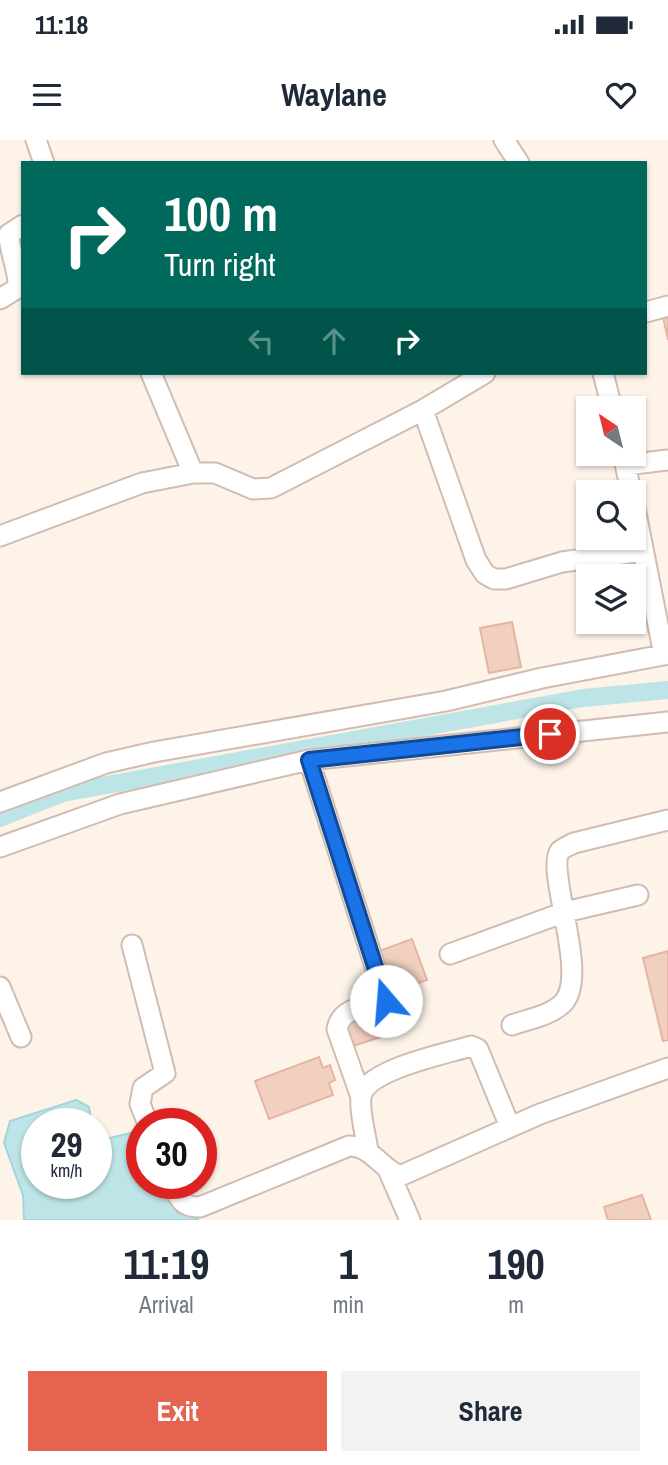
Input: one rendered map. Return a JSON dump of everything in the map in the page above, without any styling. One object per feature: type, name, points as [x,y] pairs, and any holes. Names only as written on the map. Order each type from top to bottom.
[{"type":"street","points":[[36,140],[43,161]]},
{"type":"street","points":[[504,140],[518,161]]},
{"type":"street","points":[[0,299],[18,288],[9,234],[21,226]]},
{"type":"street","points":[[647,312],[668,306]]},
{"type":"street","points":[[152,375],[193,473]]},
{"type":"street","points":[[0,536],[142,483],[193,473],[215,473],[253,489],[271,488],[423,410],[482,375]]},
{"type":"street","points":[[604,375],[609,396]]},
{"type":"street","points":[[0,802],[106,763],[154,752],[446,701],[542,678],[666,655],[643,551],[562,562],[506,579],[494,579],[485,574],[476,559],[423,410]]},
{"type":"street","points":[[646,460],[668,460]]},
{"type":"street","points":[[0,847],[120,804],[309,760],[668,722]]},
{"type":"street","points":[[309,760],[386,1001],[349,1011],[339,1021],[337,1029],[361,1097],[368,1151]]},
{"type":"street","points":[[512,1025],[552,1012],[565,1003],[571,990],[572,973],[565,912],[556,862],[561,850],[574,842],[668,820]]},
{"type":"street","points":[[450,954],[565,912],[638,895]]},
{"type":"street","points":[[132,945],[164,1073],[143,1088],[142,1108]]},
{"type":"street","points":[[0,986],[21,1037]]},
{"type":"street","points":[[361,1097],[367,1085],[381,1075],[471,1046],[478,1049],[510,1127]]},
{"type":"street","points":[[179,1199],[190,1207],[200,1207],[349,1146],[359,1146],[368,1151],[389,1172],[400,1177],[540,1114],[668,1068]]},
{"type":"street","points":[[389,1172],[410,1220]]},
{"type":"water","points":[[76,1100],[89,1108],[51,1108]]},
{"type":"water","points":[[21,1118],[21,1190],[4,1143],[10,1121]]},
{"type":"water","points":[[126,1134],[126,1199],[174,1199],[177,1213],[197,1216],[198,1220],[24,1220],[23,1199],[112,1199],[112,1138]]},
{"type":"building","points":[[668,316],[668,340],[663,317]]},
{"type":"building","points":[[512,622],[521,667],[489,673],[480,628]]},
{"type":"building","points":[[412,939],[427,980],[393,992],[379,951]]},
{"type":"building","points":[[668,951],[668,1040],[663,1041],[643,958]]},
{"type":"building","points":[[383,1012],[390,1034],[353,1046],[346,1024]]},
{"type":"building","points":[[319,1057],[323,1068],[330,1065],[335,1080],[329,1083],[333,1095],[269,1119],[255,1081]]},
{"type":"building","points":[[642,1195],[651,1220],[608,1220],[604,1207]]},
{"type":"waterway","points":[[0,818],[63,793],[583,698],[668,690]]},
{"type":"route","points":[[386,1001],[309,760],[550,734]]}]
